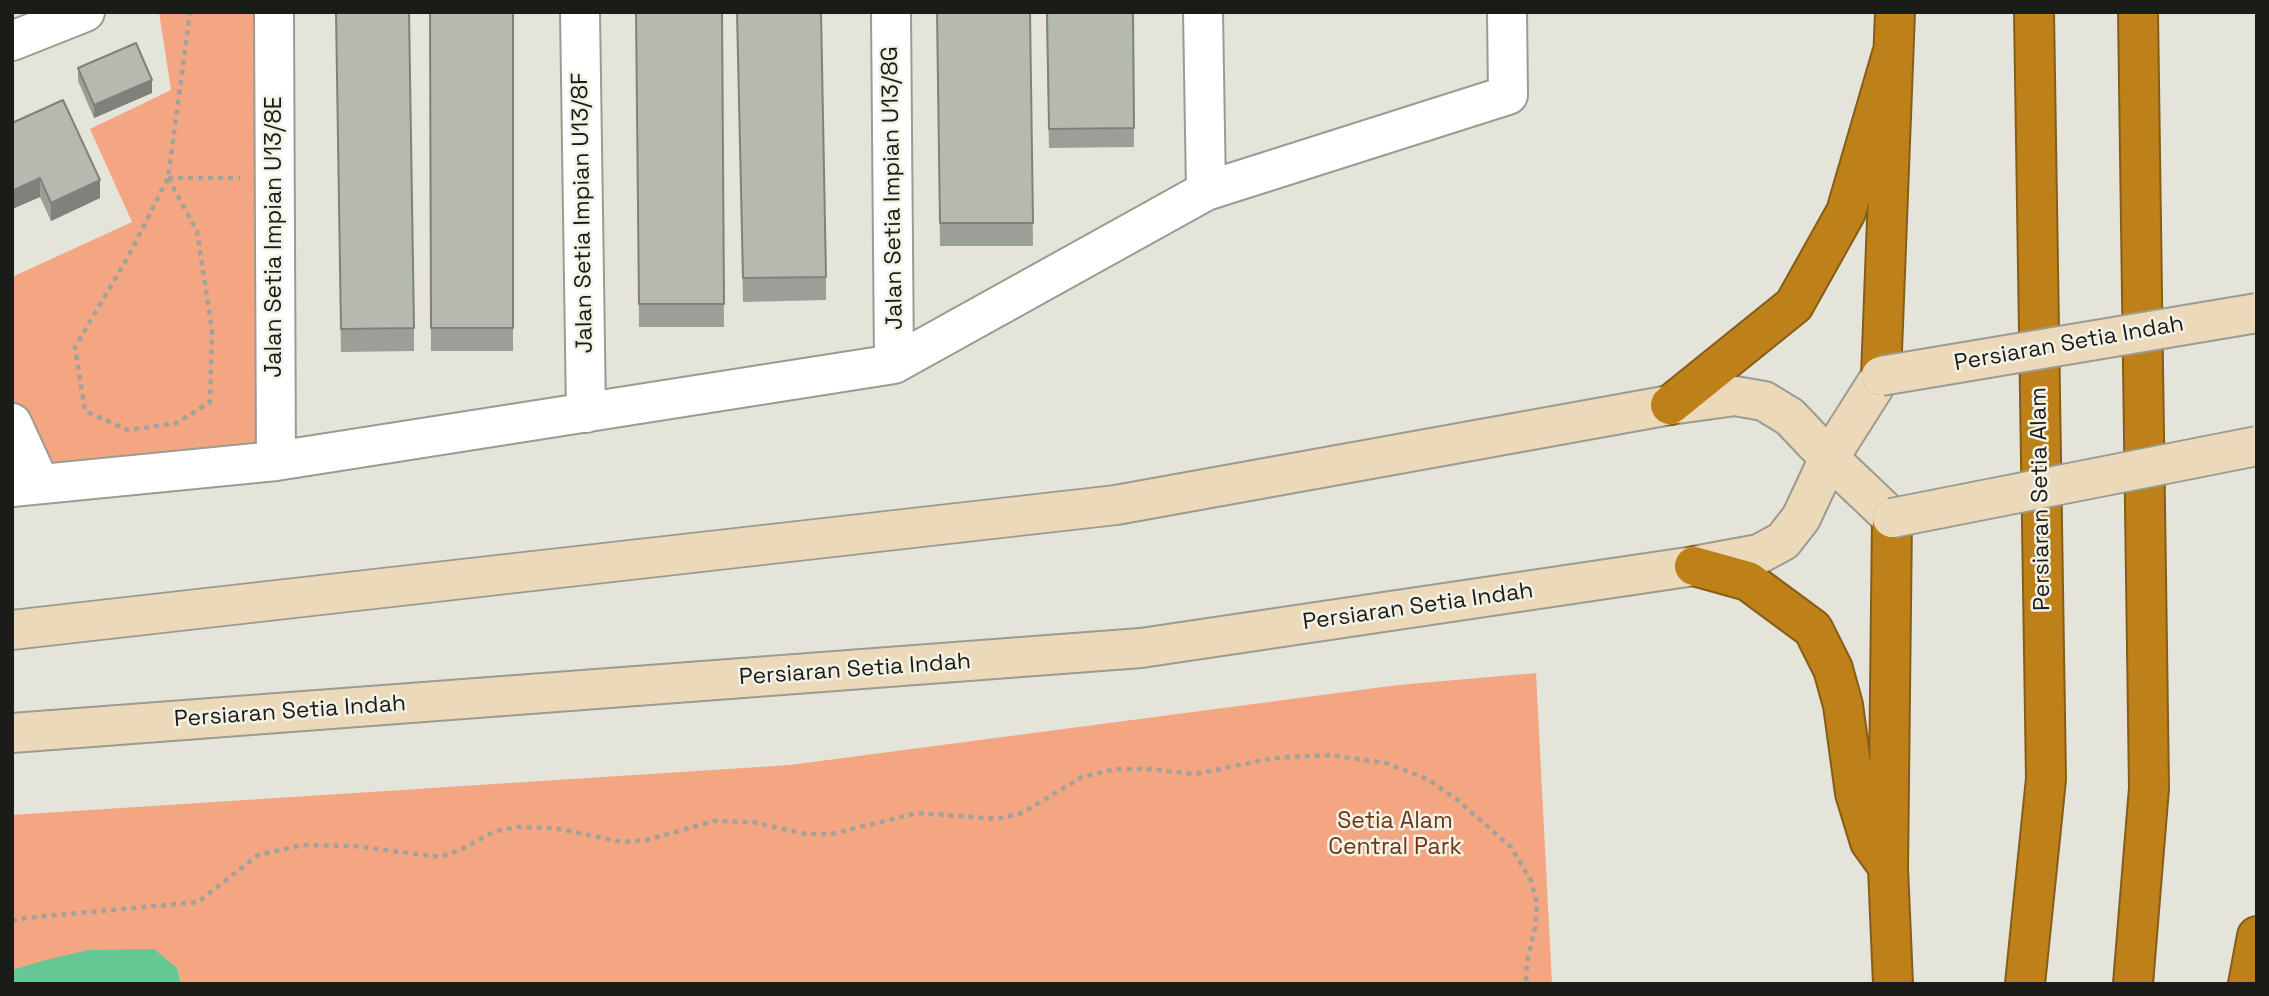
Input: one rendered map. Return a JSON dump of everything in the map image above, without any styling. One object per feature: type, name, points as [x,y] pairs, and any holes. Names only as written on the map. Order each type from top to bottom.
[{"type":"highway","points":[[1881,376],[1895,12]]},
{"type":"highway","name":"Persiaran Setia Alam","points":[[2025,984],[2046,779],[2034,12]]},
{"type":"highway","points":[[2133,984],[2149,788],[2138,12]]},
{"type":"highway","points":[[1670,405],[1794,305],[1846,212],[1892,54]]},
{"type":"highway","points":[[1892,518],[1888,868],[1893,984]]},
{"type":"highway","points":[[1694,566],[1748,581],[1813,629],[1833,669],[1843,705],[1855,793],[1866,830],[1870,842],[1888,868]]},
{"type":"highway","points":[[2250,984],[2257,936]]},
{"type":"highway","points":[[2250,984],[2257,966]]},
{"type":"street","points":[[12,41],[85,12]]},
{"type":"street","name":"Jalan Setia Impian U13/8E","points":[[274,12],[276,461]]},
{"type":"street","name":"Jalan Setia Impian U13/8F","points":[[580,12],[586,413]]},
{"type":"street","name":"Jalan Setia Impian U13/8G","points":[[891,12],[894,364]]},
{"type":"street","points":[[1203,12],[1206,191]]},
{"type":"street","points":[[12,423],[26,486],[276,461],[894,364],[1206,191],[1508,95],[1507,12]]},
{"type":"street","name":"Persiaran Setia Indah","points":[[12,733],[1141,648],[1759,554],[1783,541],[1801,518],[1829,458],[1881,376],[2257,313]]},
{"type":"street","points":[[12,630],[1116,505],[1670,405],[1735,397],[1763,401],[1790,417],[1892,518],[2257,446]]},
{"type":"path","points":[[168,178],[197,231],[212,330],[210,402],[177,423],[128,430],[85,411],[75,347],[128,257],[168,178],[190,12]]},
{"type":"path","points":[[168,178],[275,178]]},
{"type":"path","points":[[12,921],[198,902],[258,855],[303,845],[354,846],[440,857],[462,849],[493,832],[517,827],[554,828],[622,842],[648,840],[714,821],[752,822],[806,834],[831,834],[918,813],[997,819],[1022,813],[1082,776],[1115,769],[1146,769],[1195,775],[1273,758],[1329,755],[1386,763],[1427,779],[1455,798],[1511,848],[1531,881],[1537,904],[1526,984]]},
{"type":"green space","points":[[159,12],[274,12],[276,461],[40,484],[12,423],[12,277],[132,222],[90,129],[171,90]]},
{"type":"green space","name":"Setia Alam Central Park","points":[[1536,673],[1552,984],[181,984],[177,968],[88,950],[12,970],[12,815],[790,765],[1398,685]]},
{"type":"shaded area","points":[[154,949],[177,968],[181,984],[12,984],[12,970],[42,961],[88,950]]},
{"type":"building","points":[[336,12],[409,12],[414,328],[341,329]]},
{"type":"building","points":[[430,12],[513,12],[513,328],[431,328]]},
{"type":"building","points":[[636,12],[722,12],[724,304],[639,304]]},
{"type":"building","points":[[737,12],[821,12],[826,277],[743,278]]},
{"type":"building","points":[[937,12],[1030,12],[1033,223],[940,223]]},
{"type":"building","points":[[1047,12],[1133,12],[1134,128],[1049,129]]},
{"type":"building","points":[[136,43],[152,80],[94,105],[78,68]]},
{"type":"building","points":[[63,100],[100,180],[51,203],[40,178],[12,191],[12,123]]}]
